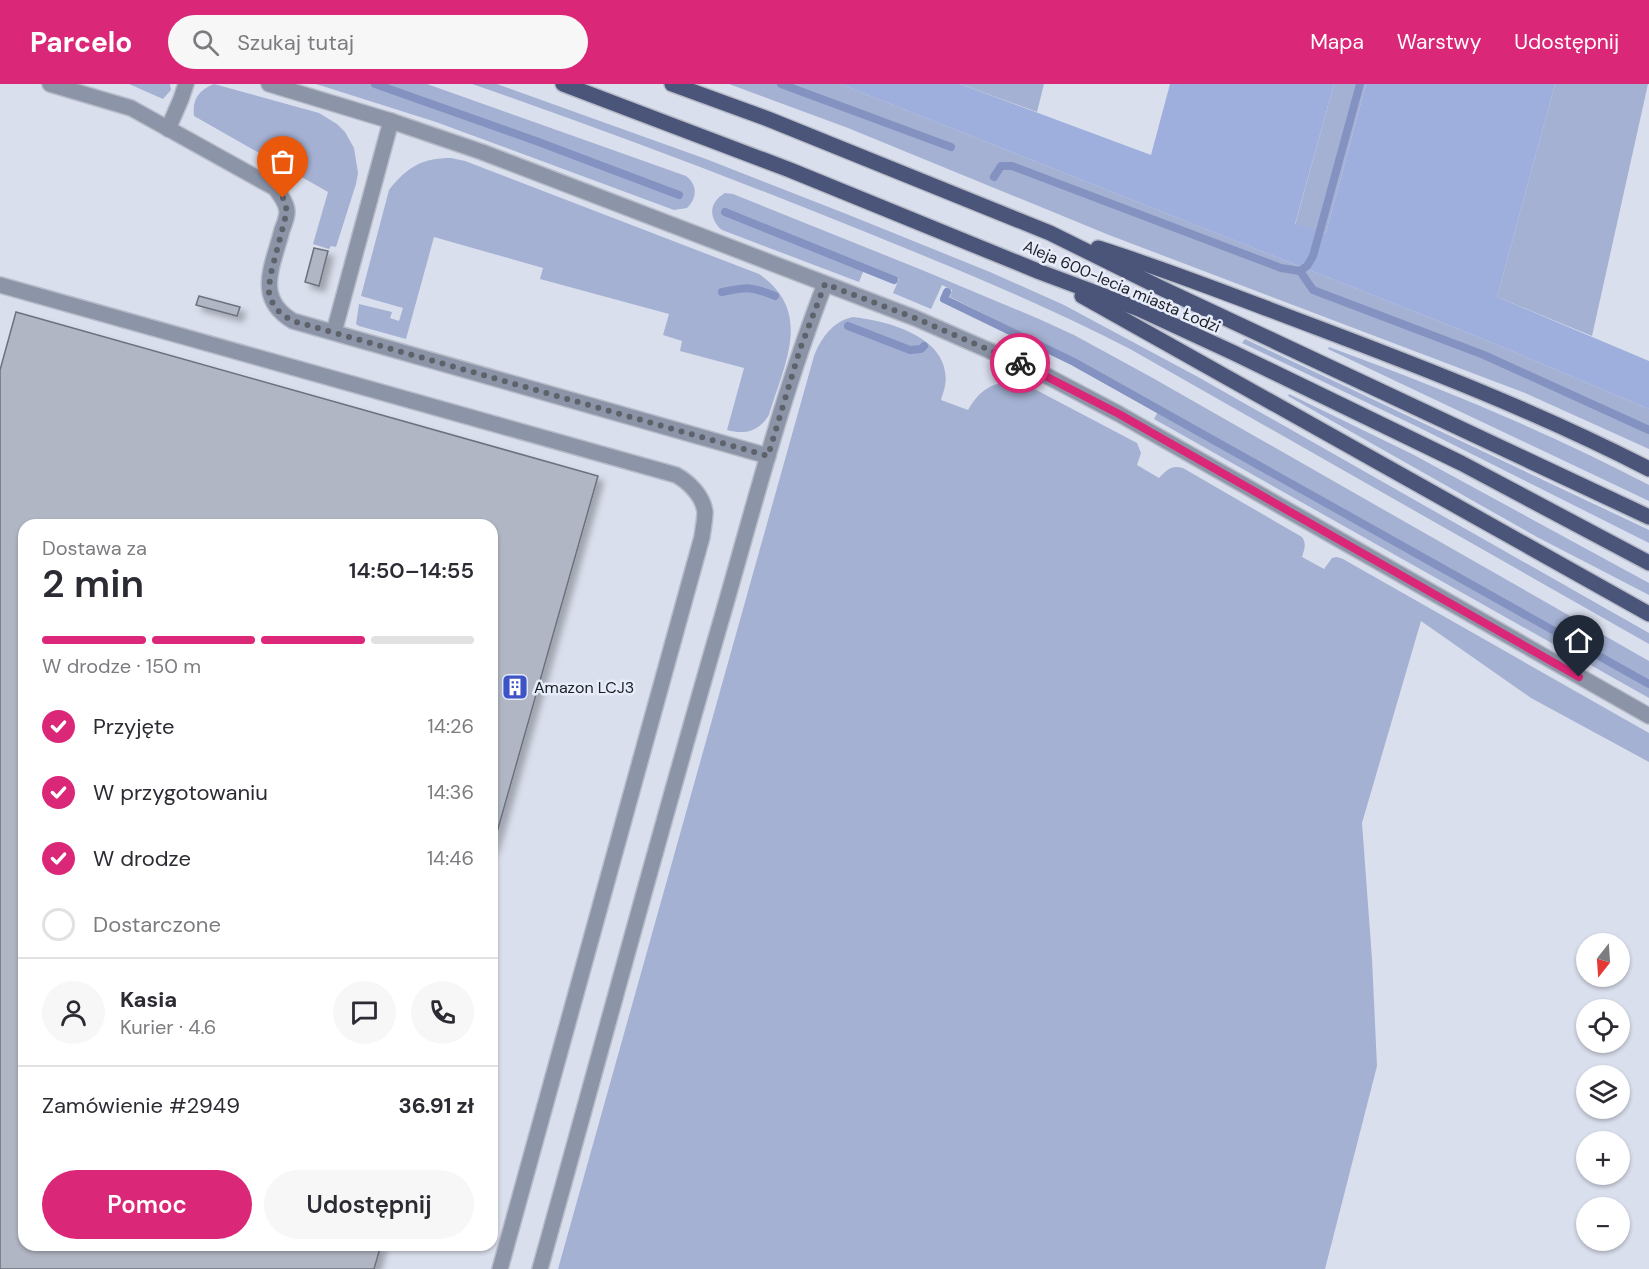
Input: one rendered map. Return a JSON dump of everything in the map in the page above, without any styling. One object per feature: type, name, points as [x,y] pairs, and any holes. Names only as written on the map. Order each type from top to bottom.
[{"type":"main road","name":"Aleja 600-lecia miasta Łodzi","points":[[563,84],[790,170],[1040,272],[1139,309],[1461,464],[1649,563]]},
{"type":"main road","name":"Aleja 600-lecia miasta Łodzi","points":[[672,84],[768,119],[1050,233],[1161,288],[1649,517]]},
{"type":"main road","points":[[1050,233],[1169,271],[1461,382],[1568,429],[1649,469]]},
{"type":"main road","points":[[1040,272],[1649,614]]},
{"type":"street","points":[[50,84],[131,108],[275,188],[283,198],[287,211],[270,277],[269,293],[273,304],[281,314],[293,321],[768,456]]},
{"type":"street","points":[[168,129],[182,99],[186,84]]},
{"type":"street","points":[[269,84],[483,152],[915,318],[1045,375],[1194,457],[1649,716]]},
{"type":"street","points":[[334,332],[391,121]]},
{"type":"street","points":[[540,1269],[696,705],[768,456],[800,349],[825,284]]},
{"type":"street","points":[[0,285],[676,475],[686,481],[699,496],[705,512],[702,537],[500,1269]]},
{"type":"shaded area","points":[[129,84],[170,84],[171,90],[163,99]]},
{"type":"shaded area","points":[[214,84],[319,113],[345,132],[354,148],[358,173],[336,247],[331,246],[329,249],[313,244],[328,192],[194,116],[195,100],[204,89]]},
{"type":"shaded area","points":[[316,84],[427,84],[686,176],[693,183],[694,196],[687,208],[674,210],[436,122]]},
{"type":"shaded area","points":[[472,84],[497,84],[706,159],[990,272],[1064,305],[1198,377],[1649,633],[1649,644],[1130,349],[1066,317],[935,260],[770,194],[621,137]]},
{"type":"shaded area","points":[[729,84],[840,84],[1476,336],[1649,409],[1649,449],[1525,393],[1109,235],[848,128]]},
{"type":"shaded area","points":[[840,84],[960,84],[1151,155],[1170,84],[1334,84],[1295,224],[1326,233],[1366,84],[1555,84],[1497,297],[1649,361],[1649,409],[1476,336]]},
{"type":"shaded area","points":[[960,84],[1044,84],[1037,112]]},
{"type":"shaded area","points":[[1334,84],[1366,84],[1326,233],[1295,225]]},
{"type":"shaded area","points":[[1555,84],[1648,84],[1592,336],[1497,297]]},
{"type":"shaded area","points":[[441,158],[465,161],[759,274],[776,289],[786,305],[790,322],[790,340],[782,377],[769,415],[761,425],[746,432],[727,430],[744,368],[680,351],[682,341],[663,335],[669,314],[540,279],[543,268],[434,237],[406,339],[356,324],[359,304],[392,312],[390,318],[399,321],[403,308],[361,296],[389,190],[402,175],[416,165]]},
{"type":"shaded area","points":[[725,193],[733,194],[1039,319],[1074,335],[1151,377],[1649,661],[1649,698],[1154,419],[1160,408],[1026,335],[950,297],[952,290],[942,285],[931,309],[893,293],[899,279],[866,265],[859,282],[722,230],[714,220],[712,210],[716,201]]},
{"type":"shaded area","points":[[853,317],[900,328],[929,344],[939,356],[945,369],[945,386],[941,400],[968,410],[973,402],[990,387],[1013,382],[1023,383],[1137,443],[1141,453],[1137,465],[1159,478],[1170,469],[1183,468],[1302,537],[1305,545],[1302,557],[1324,569],[1332,558],[1343,559],[1649,733],[1649,762],[1531,698],[1421,621],[1362,823],[1377,1066],[1325,1269],[558,1269],[814,356],[820,343],[834,326]]},
{"type":"shaded area","points":[[1245,339],[1649,530],[1649,543],[1418,427],[1242,343]]},
{"type":"shaded area","points":[[1329,347],[1451,394],[1571,446],[1649,485],[1649,501],[1328,349]]},
{"type":"shaded area","points":[[1289,394],[1414,455],[1649,583],[1649,595],[1537,537],[1288,396]]},
{"type":"building","points":[[314,248],[328,251],[319,286],[305,282]]},
{"type":"building","points":[[199,296],[240,307],[237,316],[196,305]]},
{"type":"building","name":"Amazon LCJ3","points":[[16,312],[598,476],[498,829],[498,519],[18,519],[18,1251],[379,1251],[374,1269],[0,1269],[0,370]]},
{"type":"waterway","points":[[375,84],[679,195]]},
{"type":"waterway","points":[[781,84],[951,147]]},
{"type":"waterway","points":[[994,177],[1001,166],[1012,166],[1281,268],[1300,271],[1307,266],[1313,256],[1360,84]]},
{"type":"waterway","points":[[725,212],[894,280]]},
{"type":"waterway","points":[[1300,271],[1313,290],[1484,355],[1649,430]]},
{"type":"waterway","points":[[722,292],[749,288],[775,296]]},
{"type":"waterway","points":[[947,292],[944,299],[1074,362],[1649,684]]},
{"type":"waterway","points":[[848,326],[910,350],[921,349],[924,346]]},
{"type":"way so far","points":[[283,198],[287,211],[270,277],[269,293],[273,304],[281,314],[293,321],[768,456],[800,349],[825,284],[915,318],[1020,363]]},
{"type":"place","name":"Amazon LCJ3","points":[[515,687]]},
{"type":"route","points":[[1020,363],[1119,414],[1579,677]]}]
